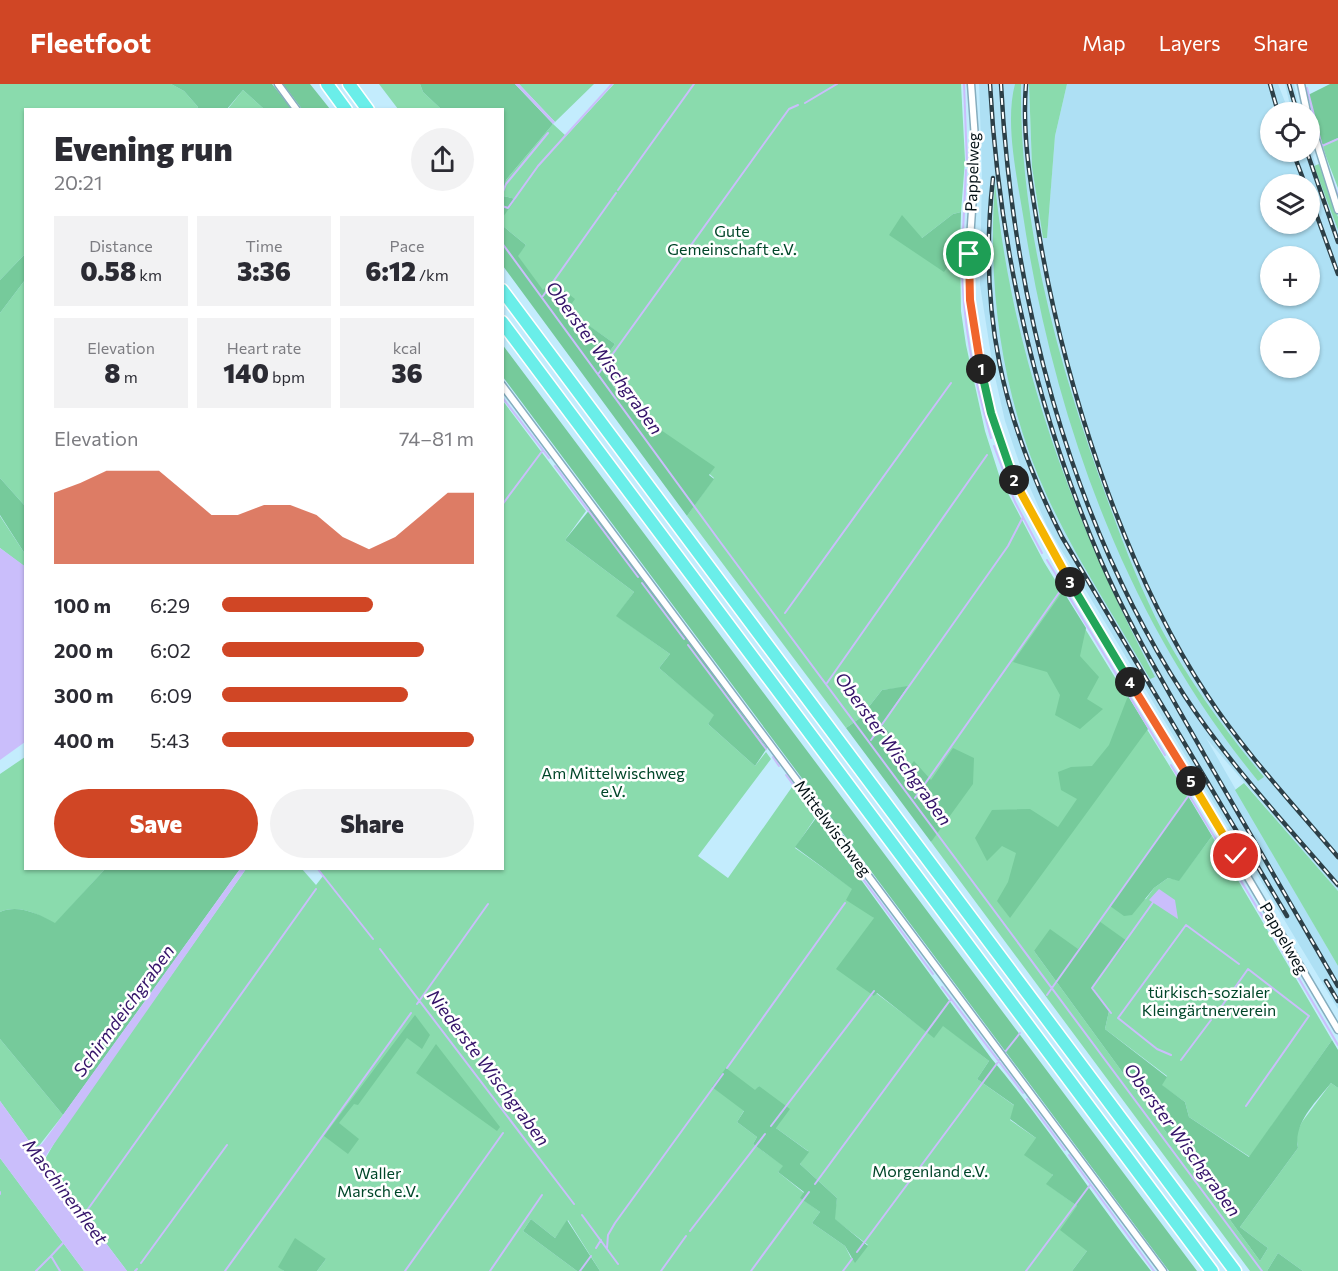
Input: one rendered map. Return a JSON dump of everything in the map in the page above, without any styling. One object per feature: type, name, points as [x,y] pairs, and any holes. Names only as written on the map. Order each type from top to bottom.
[{"type":"highway","points":[[327,84],[345,108]]},
{"type":"highway","points":[[349,84],[367,108]]},
{"type":"highway","points":[[504,293],[1235,1271]]},
{"type":"highway","points":[[504,325],[1212,1271]]},
{"type":"street","points":[[278,84],[296,108]]},
{"type":"street","name":"Pappelweg","points":[[971,84],[975,152],[969,254],[970,300],[991,413],[1014,481],[1062,569],[1338,1030]]},
{"type":"street","points":[[1301,84],[1305,102]]},
{"type":"street","points":[[1320,153],[1338,210]]},
{"type":"street","name":"Mittelwischweg","points":[[504,389],[1163,1271]]},
{"type":"shaded area","points":[[979,84],[1029,84],[1032,167],[1043,238],[1047,237],[1055,136],[1067,84],[1278,84],[1285,102],[1260,102],[1260,162],[1315,162],[1319,174],[1260,174],[1260,234],[1320,234],[1320,177],[1338,230],[1338,891],[1206,738],[1338,966],[1338,1009],[1047,526],[1020,465],[1005,421],[993,368],[980,285],[982,169]]},
{"type":"shaded area","points":[[1285,84],[1294,84],[1298,102],[1289,102]]},
{"type":"green space","points":[[0,84],[171,84],[184,91],[197,108],[24,108],[24,255],[0,280]]},
{"type":"green space","points":[[171,84],[272,84],[291,108],[263,108],[243,90],[228,108],[197,108],[184,91]]},
{"type":"green space","points":[[283,84],[310,84],[329,108],[301,108]]},
{"type":"green space","points":[[379,84],[420,84],[423,92],[440,108],[397,108]]},
{"type":"green space","points":[[420,84],[515,84],[553,124],[506,180],[504,191],[504,108],[440,108],[423,92]]},
{"type":"green space","points":[[519,84],[594,84],[555,122]]},
{"type":"green space","points":[[614,84],[961,84],[965,160],[961,212],[953,214],[922,238],[889,234],[951,260],[960,249],[961,311],[966,345],[985,431],[1000,478],[1044,562],[1188,796],[1110,906],[1146,899],[1154,888],[1168,878],[1179,880],[1212,836],[1332,1040],[1250,1157],[1189,1117],[1185,1102],[1161,1085],[1167,1076],[1105,1029],[1109,1011],[1093,987],[1126,941],[1078,949],[1034,951],[1260,1261],[1268,1248],[1240,1227],[1298,1148],[1296,1134],[1302,1122],[1331,1083],[1338,1088],[1338,1271],[1303,1271],[1278,1253],[1267,1271],[1250,1271],[931,842],[934,835],[893,758],[901,746],[882,724],[908,687],[882,690],[860,718],[846,728],[687,516],[714,478],[658,428],[656,420],[621,397],[599,366],[615,344],[566,310],[551,280],[543,291],[517,256],[526,245],[504,227],[504,214],[516,199],[504,196],[506,180],[553,124],[566,136]]},
{"type":"green space","points":[[1015,84],[1021,84],[1026,185],[1043,286],[1069,385],[1101,482],[1137,577],[1163,632],[1210,707],[1264,777],[1258,781],[1211,719],[1170,653],[1134,585],[1103,515],[1076,442],[1054,367],[1023,215],[1011,131]]},
{"type":"green space","points":[[1029,84],[1067,84],[1055,136],[1047,238],[1043,238],[1032,167]]},
{"type":"green space","points":[[1330,84],[1338,84],[1338,138],[1322,146],[1320,102],[1310,102],[1308,95]]},
{"type":"green space","points":[[243,90],[263,108],[229,108]]},
{"type":"green space","points":[[1338,138],[1338,188],[1322,146]]},
{"type":"green space","points":[[1319,164],[1338,217],[1338,230],[1320,182],[1320,174],[1317,174],[1314,166]]},
{"type":"green space","points":[[995,183],[1003,248],[1016,313],[1051,438],[1098,559],[1155,677],[1150,679],[1058,519],[1032,459],[1019,421],[1001,343],[996,303],[993,263]]},
{"type":"green space","points":[[504,196],[516,199],[504,216]]},
{"type":"green space","points":[[961,212],[960,249],[944,272],[889,235],[902,215],[922,238],[953,214]]},
{"type":"green space","points":[[504,227],[526,245],[518,256],[543,290],[551,280],[575,299],[567,310],[615,344],[599,366],[621,397],[656,420],[658,428],[715,467],[709,475],[714,479],[687,516],[504,267]]},
{"type":"green space","points":[[24,255],[24,281],[0,313],[0,280]]},
{"type":"green space","points":[[24,281],[24,505],[0,478],[0,313]]},
{"type":"green space","points":[[504,347],[1197,1271],[1169,1271],[504,378]]},
{"type":"green space","points":[[504,402],[586,511],[565,540],[634,592],[617,616],[670,654],[659,668],[715,715],[708,724],[755,766],[766,752],[771,759],[698,856],[728,878],[792,787],[815,818],[795,848],[853,889],[874,918],[874,996],[876,993],[934,1037],[943,1025],[989,1061],[977,1079],[1015,1106],[1010,1120],[1036,1138],[1053,1176],[1047,1184],[1077,1206],[1087,1251],[1072,1271],[600,1271],[568,1220],[555,1238],[531,1219],[523,1231],[577,1271],[317,1271],[326,1259],[279,1266],[284,1271],[127,1271],[44,1161],[60,1133],[245,870],[303,870],[316,885],[323,876],[320,870],[504,870]],"holes":[[[759,1086],[776,1128],[808,1151],[800,1164],[837,1198],[834,1219],[868,1245],[851,1258],[845,1246],[812,1223],[820,1212],[801,1198],[804,1193],[778,1172],[784,1166],[753,1144],[757,1137],[737,1122]]]},
{"type":"green space","points":[[0,478],[24,505],[24,552],[0,515]]},
{"type":"green space","points":[[591,508],[767,748],[755,766],[708,724],[714,715],[659,668],[670,654],[616,616],[634,592],[565,540]]},
{"type":"green space","points":[[0,516],[24,552],[24,566],[0,548]]},
{"type":"green space","points":[[1063,591],[1086,628],[1080,656],[1099,677],[1087,699],[1103,709],[1080,729],[1055,715],[1060,695],[1047,672],[1013,662]]},
{"type":"green space","points":[[908,686],[882,724],[901,746],[893,758],[904,774],[914,761],[931,780],[953,748],[974,758],[973,784],[931,842],[846,728],[860,718],[882,690]]},
{"type":"green space","points":[[1128,696],[1148,729],[1010,918],[997,901],[1008,882],[1016,853],[1002,846],[987,861],[975,838],[992,810],[1030,809],[1058,827],[1077,799],[1061,790],[1058,772],[1071,767],[1092,766],[1109,745]]},
{"type":"green space","points":[[24,758],[24,870],[104,870],[55,924],[21,910],[0,912],[0,774]]},
{"type":"green space","points":[[1244,783],[1338,891],[1338,966],[1235,790]]},
{"type":"green space","points":[[1188,796],[1212,836],[1179,881],[1168,878],[1154,888],[1132,915],[1124,916],[1110,906]]},
{"type":"green space","points":[[816,818],[991,1058],[1151,1271],[1072,1271],[1087,1251],[1060,1230],[1077,1206],[1046,1184],[1053,1175],[1024,1155],[1036,1138],[1010,1119],[1014,1105],[977,1079],[989,1061],[943,1026],[934,1038],[877,993],[874,996],[836,969],[874,918],[846,900],[852,889],[795,847]]},
{"type":"green space","points":[[104,870],[239,870],[63,1115],[0,1039],[0,912],[21,910],[35,913],[55,923]]},
{"type":"green space","points":[[1099,921],[1127,941],[1093,987],[1109,1011],[1105,1029],[1167,1077],[1162,1085],[1185,1102],[1189,1117],[1249,1157],[1332,1040],[1338,1050],[1338,1088],[1331,1083],[1307,1113],[1299,1130],[1298,1148],[1240,1227],[1268,1248],[1260,1261],[1034,951],[1050,929],[1078,949]]},
{"type":"green space","points":[[415,1015],[430,1035],[422,1049],[407,1038],[358,1105],[354,1104],[339,1123],[359,1139],[348,1154],[324,1136]]},
{"type":"green space","points":[[0,1039],[63,1115],[38,1147],[34,1148],[0,1101]]},
{"type":"green space","points":[[436,1044],[500,1127],[497,1131],[416,1073]]},
{"type":"green space","points":[[726,1068],[755,1090],[759,1086],[790,1109],[776,1128],[809,1152],[800,1164],[837,1198],[835,1219],[868,1246],[855,1263],[845,1246],[812,1223],[820,1212],[800,1198],[804,1192],[778,1172],[783,1166],[753,1144],[757,1137],[737,1122],[744,1111],[712,1087]]},
{"type":"green space","points":[[0,1158],[84,1271],[0,1271]]},
{"type":"green space","points":[[531,1219],[555,1238],[567,1220],[600,1271],[577,1271],[523,1231]]},
{"type":"green space","points":[[295,1238],[326,1259],[317,1271],[284,1271],[278,1267]]},
{"type":"green space","points":[[1278,1253],[1303,1271],[1267,1271]]},
{"type":"water","points":[[515,84],[519,84],[555,122],[553,124]]},
{"type":"water","points":[[0,548],[24,566],[24,743],[0,760]]},
{"type":"water","name":"Maschinenfleet","points":[[239,870],[245,870],[44,1161],[127,1271],[84,1271],[0,1158],[0,1101],[34,1148],[42,1144]]},
{"type":"water","points":[[1159,889],[1175,900],[1178,919],[1149,900]]},
{"type":"waterway","name":"Schirmdeichgraben","points":[[504,207],[508,208],[538,166],[612,84]]},
{"type":"waterway","points":[[618,190],[694,84]]},
{"type":"waterway","points":[[805,103],[837,84]]},
{"type":"waterway","points":[[964,84],[967,163]]},
{"type":"waterway","points":[[1307,88],[1325,158]]},
{"type":"waterway","points":[[599,373],[789,109],[798,105]]},
{"type":"waterway","points":[[504,189],[548,133]]},
{"type":"waterway","points":[[1322,146],[1338,139]]},
{"type":"waterway","points":[[962,252],[966,170]]},
{"type":"waterway","points":[[1331,176],[1338,196]]},
{"type":"waterway","points":[[543,296],[616,193]]},
{"type":"waterway","name":"Oberster Wischgraben","points":[[504,246],[721,543],[1262,1271]]},
{"type":"waterway","points":[[962,260],[964,306],[970,350],[991,438]]},
{"type":"waterway","points":[[785,613],[951,383]]},
{"type":"waterway","points":[[504,400],[549,458]]},
{"type":"waterway","points":[[994,446],[1015,502],[1042,553]]},
{"type":"waterway","points":[[504,502],[543,450]]},
{"type":"waterway","points":[[827,683],[987,455]]},
{"type":"waterway","points":[[555,466],[638,577]]},
{"type":"waterway","points":[[871,740],[1008,546],[1023,517]]},
{"type":"waterway","points":[[1047,560],[1165,755]]},
{"type":"waterway","points":[[642,583],[684,639]]},
{"type":"waterway","points":[[915,798],[1063,587]]},
{"type":"waterway","points":[[688,645],[766,749]]},
{"type":"waterway","points":[[773,757],[779,766]]},
{"type":"waterway","points":[[1171,765],[1267,924]]},
{"type":"waterway","points":[[786,775],[835,841]]},
{"type":"waterway","points":[[1047,995],[1189,795]]},
{"type":"waterway","points":[[843,852],[933,974]]},
{"type":"waterway","name":"Niederste Wischgraben","points":[[319,870],[373,939]]},
{"type":"waterway","name":"Maschinenfleet","points":[[83,1216],[316,889]]},
{"type":"waterway","points":[[1111,1013],[1092,988],[1154,901]]},
{"type":"waterway","points":[[727,1068],[845,903]]},
{"type":"waterway","points":[[417,1004],[488,904]]},
{"type":"waterway","points":[[1171,1055],[1157,1049],[1118,1018],[1186,925],[1239,964]]},
{"type":"waterway","points":[[1271,931],[1338,1045]]},
{"type":"waterway","name":"Niederste Wischgraben","points":[[380,949],[574,1204]]},
{"type":"waterway","points":[[1219,1010],[1248,969],[1309,1016],[1246,1106]]},
{"type":"waterway","points":[[942,987],[1023,1093]]},
{"type":"waterway","points":[[771,1126],[874,991]]},
{"type":"waterway","points":[[815,1184],[951,999]]},
{"type":"waterway","points":[[225,1271],[411,1013]]},
{"type":"waterway","points":[[1181,1060],[1211,1020]]},
{"type":"waterway","points":[[1005,1052],[1020,1033]]},
{"type":"waterway","points":[[857,1252],[1001,1058]]},
{"type":"waterway","points":[[607,1248],[608,1235],[615,1223],[723,1074]]},
{"type":"waterway","points":[[1027,1099],[1065,1150]]},
{"type":"waterway","points":[[405,1271],[503,1133]]},
{"type":"waterway","points":[[690,1231],[765,1134]]},
{"type":"waterway","points":[[141,1263],[227,1145]]},
{"type":"waterway","points":[[1069,1155],[1154,1271]]},
{"type":"waterway","points":[[1026,1271],[1090,1185]]},
{"type":"waterway","points":[[751,1271],[809,1192]]},
{"type":"waterway","points":[[490,1271],[542,1195]]},
{"type":"waterway","name":"Niederste Wischgraben","points":[[582,1215],[618,1264]]},
{"type":"waterway","points":[[661,1271],[686,1236]]},
{"type":"waterway","name":"Niederste Wischgraben","points":[[596,1248],[601,1240]]},
{"type":"waterway","points":[[60,1271],[51,1256],[64,1242]]},
{"type":"waterway","points":[[36,1271],[51,1256]]},
{"type":"waterway","points":[[580,1271],[591,1256]]},
{"type":"waterway","points":[[843,1271],[852,1259]]},
{"type":"railway","points":[[990,84],[1002,206],[1024,327],[1040,387],[1078,504],[1112,586],[1137,635],[1338,986]]},
{"type":"railway","points":[[1001,84],[1007,163],[1018,243],[1033,323],[1053,402],[1078,479],[1108,554],[1143,626],[1201,720],[1258,792],[1338,885]]},
{"type":"railway","points":[[1026,84],[1025,120],[1028,156],[1049,286],[1080,409],[1123,531],[1148,589],[1176,644],[1207,695],[1253,758],[1338,857]]},
{"type":"railway","points":[[1270,84],[1275,102]]},
{"type":"railway","points":[[1289,84],[1294,102]]},
{"type":"railway","points":[[1297,162],[1301,174]]},
{"type":"railway","points":[[1310,162],[1338,242]]},
{"type":"railway","points":[[993,178],[989,227],[992,319],[999,363],[1010,406],[1041,493],[1062,537],[1287,916]]},
{"type":"railway","points":[[1320,224],[1338,274]]},
{"type":"railway","points":[[1326,981],[1338,1001]]},
{"type":"route","points":[[969,254],[970,300],[978,352],[991,413],[1014,481],[1062,569],[1236,856]]},
{"type":"park label","name":"Gute Gemeinschaft e.V.","points":[[732,240]]},
{"type":"park label","name":"Am Mittelwischweg e.V.","points":[[613,782]]},
{"type":"park label","name":"türkisch-sozialer Kleingärtnerverein","points":[[1209,1001]]},
{"type":"park label","name":"Morgenland e.V.","points":[[930,1171]]},
{"type":"park label","name":"Waller Marsch e.V.","points":[[378,1182]]}]
